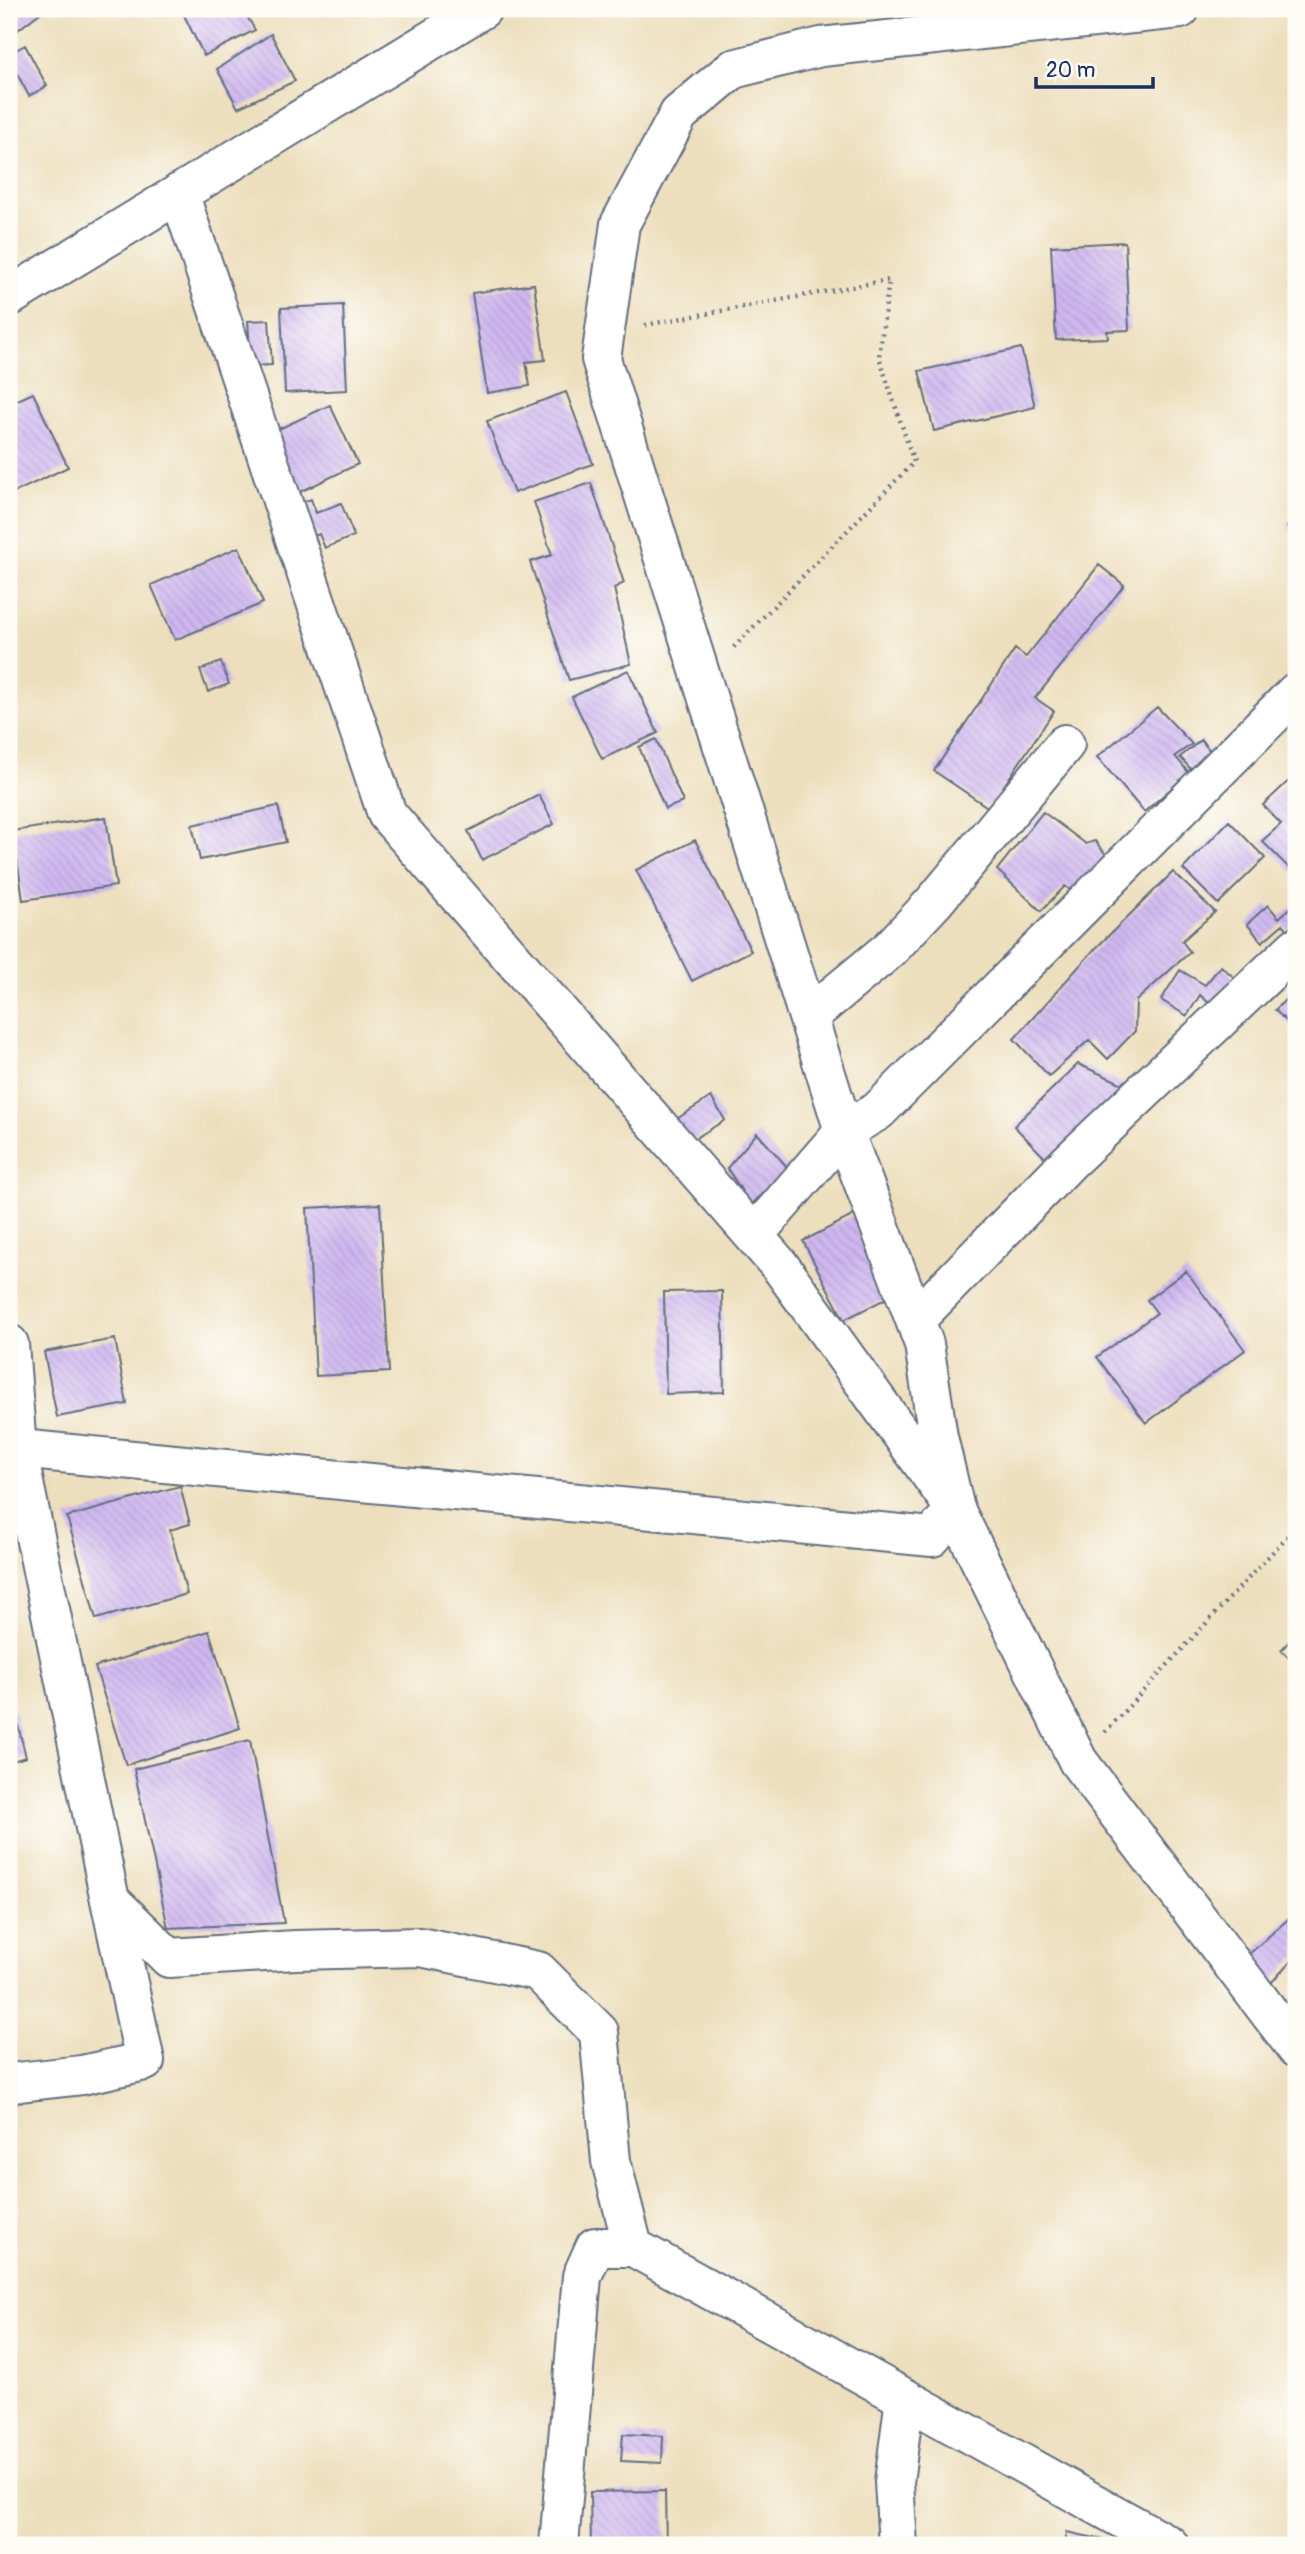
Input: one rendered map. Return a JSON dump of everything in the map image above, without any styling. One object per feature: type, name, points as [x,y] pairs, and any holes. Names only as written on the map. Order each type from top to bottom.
[{"type":"street","points":[[9,297],[482,9]]},
{"type":"street","points":[[955,1509],[938,1437],[924,1344],[844,1131],[601,359],[620,224],[679,114],[733,69],[821,47],[1180,9]]},
{"type":"street","points":[[179,193],[387,814],[780,1266],[955,1509],[1078,1761],[1296,2048]]},
{"type":"street","points":[[754,1235],[844,1131],[878,1111],[1296,692]]},
{"type":"street","points":[[808,1017],[899,940],[934,902],[1065,744]]},
{"type":"street","points":[[915,1320],[1069,1162],[1296,947]]},
{"type":"street","points":[[9,1344],[13,1449],[145,2061],[82,2075],[9,2083]]},
{"type":"street","points":[[13,1449],[932,1537],[955,1509]]},
{"type":"street","points":[[110,1900],[169,1958],[295,1950],[420,1947],[538,1971],[599,2032],[611,2161],[633,2247]]},
{"type":"street","points":[[559,2545],[582,2276],[595,2247],[633,2247],[1169,2545]]},
{"type":"street","points":[[898,2545],[894,2482],[905,2398]]},
{"type":"path","points":[[604,332],[889,280],[880,357],[914,462],[702,680]]},
{"type":"path","points":[[1078,1761],[1296,1527]]},
{"type":"building","points":[[9,9],[45,9],[15,32],[9,24]]},
{"type":"building","points":[[181,9],[243,9],[255,30],[204,56]]},
{"type":"building","points":[[271,34],[295,81],[238,108],[217,69]]},
{"type":"building","points":[[25,45],[47,86],[29,96],[9,59],[9,54]]},
{"type":"building","points":[[1125,242],[1129,330],[1107,331],[1108,338],[1056,340],[1051,246]]},
{"type":"building","points":[[534,284],[545,360],[526,362],[530,386],[487,393],[472,293]]},
{"type":"building","points":[[343,305],[347,390],[285,393],[281,308]]},
{"type":"building","points":[[269,320],[272,365],[251,366],[248,321]]},
{"type":"building","points":[[1021,348],[1035,407],[934,431],[919,371]]},
{"type":"building","points":[[566,392],[593,464],[514,493],[487,421]]},
{"type":"building","points":[[33,393],[68,467],[9,495],[9,404]]},
{"type":"building","points":[[330,405],[358,464],[296,494],[268,434]]},
{"type":"building","points":[[591,483],[624,583],[614,588],[631,664],[569,680],[530,562],[552,555],[534,502]]},
{"type":"building","points":[[311,499],[316,513],[341,503],[354,536],[325,548],[319,534],[294,544],[281,511]]},
{"type":"building","points":[[1296,518],[1296,536],[1287,527]]},
{"type":"building","points":[[239,547],[263,603],[175,640],[151,585]]},
{"type":"building","points":[[1099,565],[1124,585],[1035,698],[1054,711],[989,808],[934,771],[1015,649],[1026,657]]},
{"type":"building","points":[[221,662],[229,684],[208,692],[200,670]]},
{"type":"building","points":[[628,670],[658,733],[602,759],[572,697]]},
{"type":"building","points":[[1157,707],[1192,744],[1175,756],[1189,773],[1144,812],[1097,757]]},
{"type":"building","points":[[656,739],[683,802],[665,809],[639,747]]},
{"type":"building","points":[[1201,740],[1217,759],[1197,776],[1180,757]]},
{"type":"building","points":[[1296,774],[1295,874],[1262,841],[1281,824],[1263,805]]},
{"type":"building","points":[[539,795],[554,824],[482,860],[468,831]]},
{"type":"building","points":[[278,806],[286,842],[200,860],[192,825]]},
{"type":"building","points":[[1043,812],[1086,844],[1095,841],[1115,866],[1081,898],[1065,886],[1041,911],[997,870]]},
{"type":"building","points":[[106,817],[116,886],[23,900],[13,831]]},
{"type":"building","points":[[1229,821],[1265,858],[1218,904],[1183,869]]},
{"type":"building","points":[[695,840],[751,951],[692,981],[636,870]]},
{"type":"building","points":[[1173,872],[1215,912],[1182,941],[1190,952],[1136,1001],[1135,1031],[1108,1059],[1089,1040],[1049,1076],[1014,1039],[1091,953]]},
{"type":"building","points":[[1296,903],[1294,937],[1283,924],[1262,942],[1247,924],[1268,905],[1279,918]]},
{"type":"building","points":[[1221,966],[1244,986],[1220,1013],[1200,995],[1187,1016],[1161,1000],[1180,970],[1205,985]]},
{"type":"building","points":[[1296,989],[1296,1031],[1275,1010]]},
{"type":"building","points":[[1078,1064],[1130,1087],[1050,1163],[1014,1126]]},
{"type":"building","points":[[711,1097],[725,1120],[686,1144],[672,1122]]},
{"type":"building","points":[[757,1133],[789,1169],[751,1205],[727,1168]]},
{"type":"building","points":[[380,1204],[389,1372],[316,1376],[307,1208]]},
{"type":"building","points":[[854,1215],[895,1294],[844,1320],[803,1241]]},
{"type":"building","points":[[1186,1271],[1245,1350],[1146,1423],[1097,1357],[1157,1313],[1147,1300]]},
{"type":"building","points":[[722,1291],[724,1392],[666,1394],[664,1292]]},
{"type":"building","points":[[115,1339],[127,1404],[57,1417],[44,1352]]},
{"type":"building","points":[[180,1486],[190,1524],[170,1530],[187,1594],[96,1619],[67,1517]]},
{"type":"building","points":[[209,1631],[240,1728],[126,1765],[95,1667]]},
{"type":"building","points":[[1296,1634],[1296,1665],[1281,1650]]},
{"type":"building","points":[[14,1710],[26,1757],[9,1762],[9,1711]]},
{"type":"building","points":[[250,1740],[284,1923],[168,1928],[134,1769]]},
{"type":"building","points":[[1296,1912],[1296,1956],[1255,2000],[1229,1972]]},
{"type":"building","points":[[623,2434],[663,2436],[662,2463],[621,2461]]},
{"type":"building","points":[[665,2491],[666,2545],[591,2545],[590,2492]]},
{"type":"building","points":[[1067,2532],[1113,2542],[1112,2545],[1065,2545]]}]
